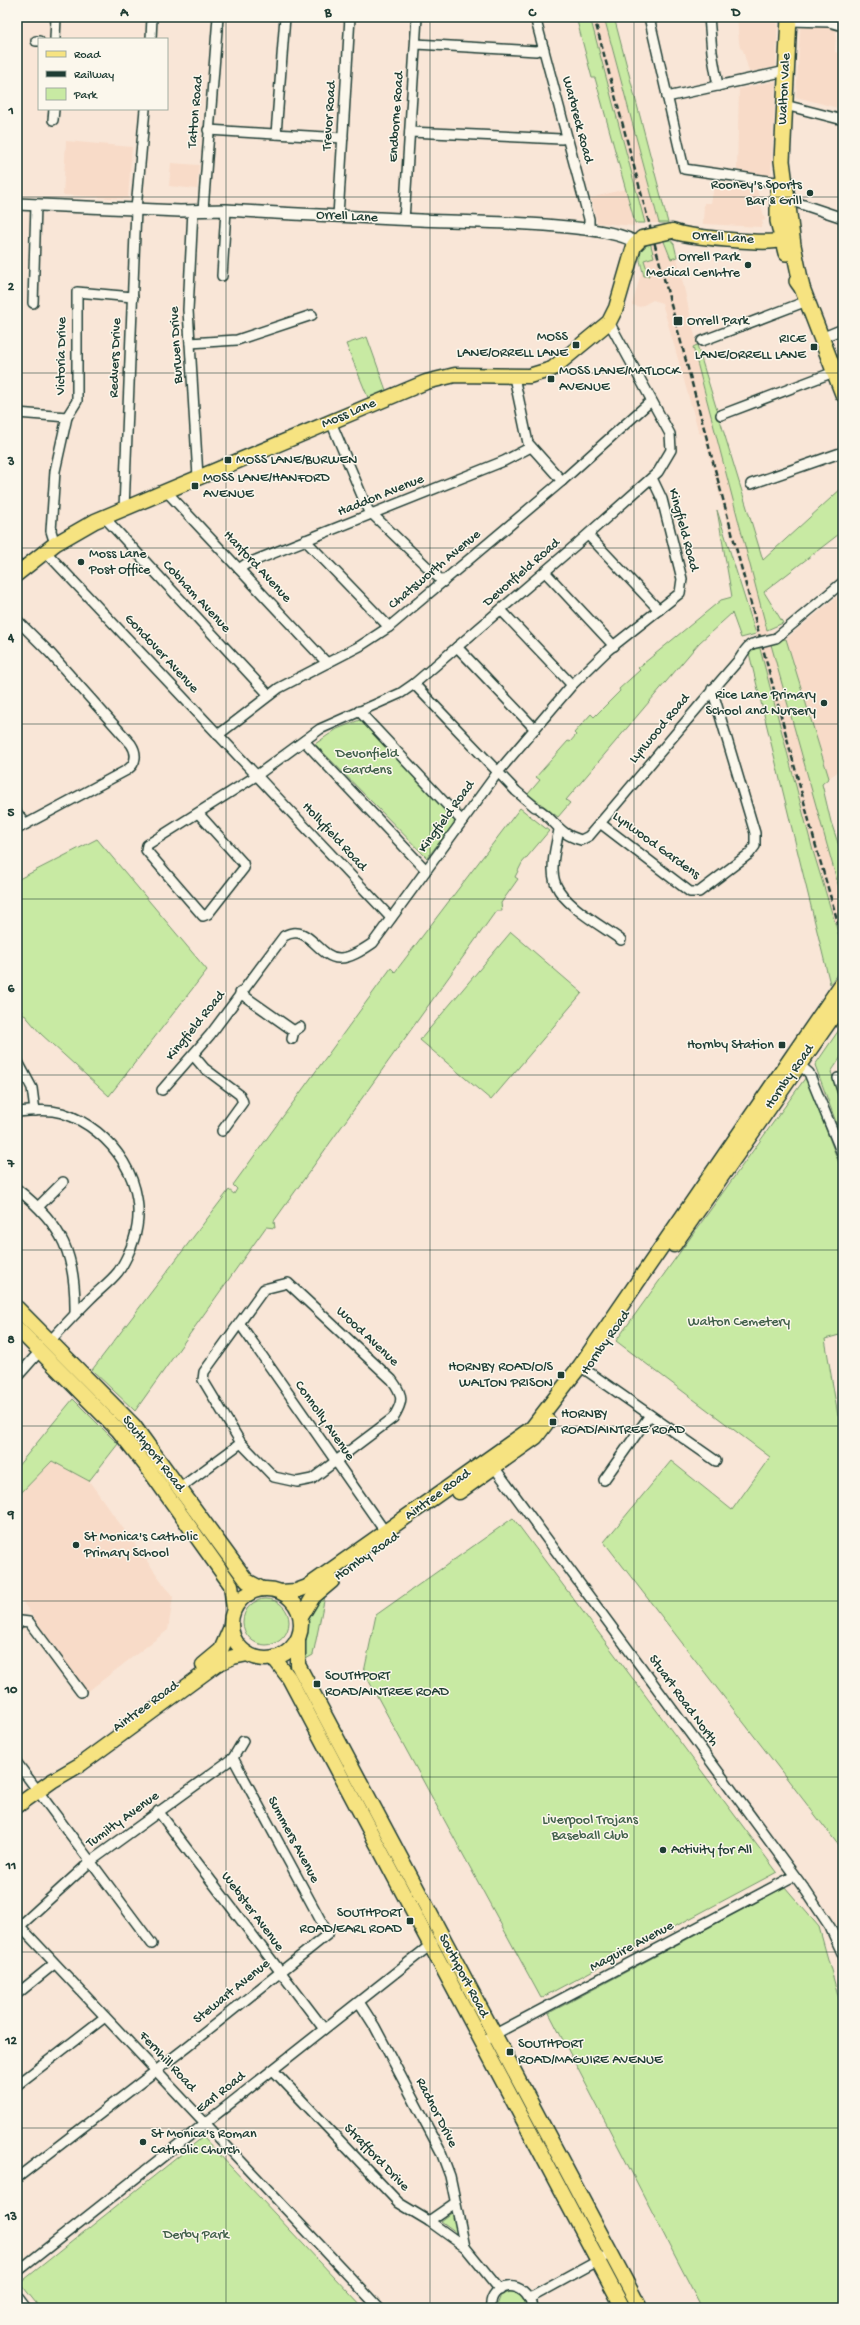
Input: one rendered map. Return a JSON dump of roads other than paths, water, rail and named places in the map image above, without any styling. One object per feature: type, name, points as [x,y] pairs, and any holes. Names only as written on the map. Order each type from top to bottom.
[{"type":"highway","name":"Walton Vale","points":[[789,19],[782,161],[784,187],[784,240],[843,394]]},
{"type":"main road","name":"Orrell Lane","points":[[639,241],[672,231],[710,238],[784,240]]},
{"type":"main road","name":"Moss Lane","points":[[17,574],[50,548],[104,517],[442,377],[466,374],[514,377],[538,375],[552,369],[609,322],[616,308],[632,252],[639,241]]},
{"type":"main road","name":"Hornby Road","points":[[301,1617],[313,1597],[322,1589],[536,1437],[795,1061],[843,982]]},
{"type":"main road","name":"Hornby Road","points":[[795,1061],[843,1002]]},
{"type":"main road","name":"Southport Road","points":[[17,1308],[134,1426],[247,1581],[262,1589]]},
{"type":"main road","name":"Southport Road","points":[[17,1328],[118,1430],[147,1467],[231,1585],[234,1609]]},
{"type":"main road","name":"Hornby Road","points":[[532,1428],[584,1368]]},
{"type":"main road","name":"Aintree Road","points":[[281,1592],[296,1591],[307,1587],[386,1533],[532,1428]]},
{"type":"main road","points":[[262,1589],[281,1592],[294,1602],[301,1617],[301,1632],[298,1640],[287,1653],[274,1658],[262,1659],[248,1654],[235,1640],[231,1627],[234,1609],[244,1597],[262,1589]]},
{"type":"main road","name":"Aintree Road","points":[[52,1781],[77,1756],[212,1658],[221,1650],[231,1627]]},
{"type":"main road","name":"Southport Road","points":[[298,1640],[298,1665],[443,1937],[488,2038],[623,2308]]},
{"type":"main road","name":"Aintree Road","points":[[17,1806],[52,1781],[81,1764],[217,1664],[233,1657],[248,1654]]},
{"type":"main road","name":"Southport Road","points":[[274,1658],[289,1678],[431,1945],[488,2038],[611,2254],[640,2308]]},
{"type":"street","points":[[55,38],[56,17]]},
{"type":"street","points":[[151,38],[152,17]]},
{"type":"street","name":"Tatton Road","points":[[198,210],[208,130],[218,17]]},
{"type":"street","points":[[276,134],[284,17]]},
{"type":"street","name":"Trevor Road","points":[[338,216],[350,17]]},
{"type":"street","name":"Endborne Road","points":[[404,220],[417,17]]},
{"type":"street","name":"Warbreck Road","points":[[535,17],[589,219],[589,230]]},
{"type":"street","points":[[649,17],[684,169],[784,187],[795,202],[843,218]]},
{"type":"street","points":[[709,17],[712,52],[718,86]]},
{"type":"street","points":[[789,19],[830,22],[843,26]]},
{"type":"street","points":[[416,44],[536,50],[544,49]]},
{"type":"street","points":[[667,97],[786,71]]},
{"type":"street","points":[[785,105],[843,120]]},
{"type":"street","points":[[53,120],[54,110]]},
{"type":"street","name":"Redvers Drive","points":[[124,509],[136,209],[144,110]]},
{"type":"street","points":[[208,130],[343,138]]},
{"type":"street","points":[[410,132],[561,139],[567,138]]},
{"type":"street","name":"Orrell Lane","points":[[17,204],[136,209],[226,210],[589,230],[618,234],[639,241]]},
{"type":"street","points":[[33,303],[36,205]]},
{"type":"street","name":"Burwen Drive","points":[[198,210],[188,310],[198,477]]},
{"type":"street","points":[[222,276],[226,210]]},
{"type":"street","name":"Victoria Drive","points":[[50,548],[55,471],[67,417],[77,401],[77,292],[133,297]]},
{"type":"street","points":[[702,341],[805,294]]},
{"type":"street","points":[[190,343],[237,340],[312,314]]},
{"type":"street","name":"Devonfield Road","points":[[198,813],[243,863],[244,868],[208,914],[203,916],[146,850],[147,845],[256,776],[326,726],[401,693],[414,684],[588,535],[652,478],[668,459],[672,446],[667,426],[651,401],[609,322]]},
{"type":"street","points":[[821,338],[843,329]]},
{"type":"street","points":[[721,415],[834,372]]},
{"type":"street","points":[[514,377],[525,433],[532,447],[562,481]]},
{"type":"street","name":"Chatsworth Avenue","points":[[218,735],[269,695],[293,680],[360,646],[389,627],[562,481],[651,401]]},
{"type":"street","points":[[17,413],[67,417]]},
{"type":"street","points":[[331,422],[363,502],[372,514],[443,582]]},
{"type":"street","name":"Haddon Avenue","points":[[240,569],[246,564],[305,540],[504,462],[532,447]]},
{"type":"street","points":[[751,484],[843,452]]},
{"type":"street","name":"Kingfield Road","points":[[162,1090],[193,1055],[287,934],[301,933],[331,956],[343,958],[373,942],[498,772],[572,685],[614,646],[680,593],[683,583],[662,499],[652,478]]},
{"type":"street","name":"Hanford Avenue","points":[[166,491],[327,663]]},
{"type":"street","name":"Cobham Avenue","points":[[104,517],[269,695]]},
{"type":"street","points":[[588,535],[659,610]]},
{"type":"street","points":[[305,540],[389,627]]},
{"type":"street","name":"Gondover Avenue","points":[[50,548],[256,776]]},
{"type":"street","points":[[545,572],[614,646]]},
{"type":"street","name":"Lynwood Road","points":[[414,684],[523,798],[557,826],[581,840],[589,836],[712,689],[737,662],[748,646],[776,638],[843,582]]},
{"type":"street","points":[[501,610],[572,685]]},
{"type":"street","points":[[17,620],[50,653],[131,744],[135,757],[134,764],[127,770],[17,829]]},
{"type":"street","points":[[457,647],[535,729]]},
{"type":"street","name":"Lynwood Gardens","points":[[600,823],[690,892],[699,892],[749,854],[755,846],[755,833],[712,689]]},
{"type":"street","points":[[359,711],[462,821]]},
{"type":"street","points":[[304,741],[426,870]]},
{"type":"street","name":"Hollyfield Road","points":[[256,776],[391,918]]},
{"type":"street","points":[[17,813],[26,824]]},
{"type":"street","points":[[557,826],[554,862],[555,884],[565,899],[621,940]]},
{"type":"street","points":[[240,993],[295,1032]]},
{"type":"street","points":[[193,1055],[214,1076],[240,1095],[243,1102],[222,1131]]},
{"type":"street","points":[[17,1060],[32,1088],[35,1110]]},
{"type":"street","points":[[795,1061],[808,1070],[812,1077],[843,1156]]},
{"type":"street","points":[[838,1078],[843,1093]]},
{"type":"street","points":[[17,1112],[35,1110],[56,1112],[78,1119],[104,1136],[122,1156],[133,1185],[138,1215],[134,1239],[119,1271],[75,1313],[50,1341]]},
{"type":"street","points":[[38,1207],[63,1182]]},
{"type":"street","points":[[17,1188],[38,1207],[64,1240],[73,1271],[75,1313]]},
{"type":"street","name":"Wood Avenue","points":[[240,1324],[264,1290],[288,1283],[392,1380],[400,1391],[401,1405],[393,1418],[335,1461]]},
{"type":"street","points":[[240,1324],[204,1372],[203,1380],[241,1443],[274,1477],[282,1480],[297,1482],[312,1478],[335,1461]]},
{"type":"street","name":"Connolly Avenue","points":[[240,1324],[386,1533]]},
{"type":"street","points":[[19,1373],[40,1351]]},
{"type":"street","points":[[584,1368],[716,1461]]},
{"type":"street","points":[[604,1480],[650,1415]]},
{"type":"street","points":[[180,1488],[241,1443]]},
{"type":"street","name":"Stuart Road North","points":[[494,1467],[794,1876],[830,1927],[843,1955]]},
{"type":"street","points":[[17,1626],[21,1621],[29,1622],[81,1692]]},
{"type":"street","name":"Tumilty Avenue","points":[[19,1925],[91,1861],[233,1758],[243,1741]]},
{"type":"street","name":"Summers Avenue","points":[[233,1758],[328,1934]]},
{"type":"street","points":[[17,1763],[152,1944]]},
{"type":"street","name":"Webster Avenue","points":[[158,1811],[324,2029]]},
{"type":"street","name":"Maguire Avenue","points":[[488,2038],[794,1876]]},
{"type":"street","name":"Fernhill Road","points":[[19,1925],[54,1964],[106,2017],[154,2070],[379,2308]]},
{"type":"street","name":"Stewart Avenue","points":[[17,2178],[154,2070],[188,2046],[328,1934]]},
{"type":"street","name":"Earl Road","points":[[17,2272],[324,2029],[443,1937]]},
{"type":"street","points":[[17,1994],[54,1964]]},
{"type":"street","name":"Radnor Drive","points":[[359,2002],[375,2027],[441,2152],[450,2176],[464,2247]]},
{"type":"street","points":[[17,2085],[106,2017]]},
{"type":"street","name":"Strafford Drive","points":[[273,2070],[399,2202],[429,2221],[464,2247],[500,2290]]},
{"type":"street","points":[[429,2221],[455,2203]]},
{"type":"street","points":[[530,2298],[611,2254]]},
{"type":"street","points":[[491,2308],[492,2298],[500,2290],[506,2287],[518,2287],[524,2290],[530,2298],[532,2308]]},
{"type":"street","points":[[17,2296],[26,2308]]},
{"type":"railway","points":[[594,17],[815,843],[843,940]]},
{"type":"place","name":"Rooney's Sports Bar & Grill","points":[[810,193]]},
{"type":"place","name":"Orrell Park Medical Cenhtre","points":[[748,265]]},
{"type":"place","name":"Orrell Park","points":[[678,321]]},
{"type":"place","name":"MOSS LANE/ORRELL LANE","points":[[576,345]]},
{"type":"place","name":"RICE LANE/ORRELL LANE","points":[[814,347]]},
{"type":"place","name":"MOSS LANE/MATLOCK AVENUE","points":[[551,379]]},
{"type":"place","name":"MOSS LANE/BURWEN","points":[[228,460]]},
{"type":"place","name":"MOSS LANE/HANFORD AVENUE","points":[[195,486]]},
{"type":"place","name":"Moss Lane Post Office","points":[[81,562]]},
{"type":"place","name":"Rice Lane Primary School and Nursery","points":[[824,703]]},
{"type":"place","name":"Hornby Station","points":[[782,1045]]},
{"type":"place","name":"HORNBY ROAD/O/S WALTON PRISON","points":[[561,1375]]},
{"type":"place","name":"HORNBY ROAD/AINTREE ROAD","points":[[553,1422]]},
{"type":"place","name":"St Monica's Catholic Primary School","points":[[76,1545]]},
{"type":"place","name":"SOUTHPORT ROAD/AINTREE ROAD","points":[[317,1684]]},
{"type":"place","name":"Activity for All","points":[[663,1850]]},
{"type":"place","name":"SOUTHPORT ROAD/EARL ROAD","points":[[410,1921]]},
{"type":"place","name":"SOUTHPORT ROAD/MAGUIRE AVENUE","points":[[510,2052]]},
{"type":"place","name":"St Monica's Roman Catholic Church","points":[[143,2142]]},
{"type":"park label","name":"Devonfield Gardens","points":[[367,762]]},
{"type":"park label","name":"Walton Cemetery","points":[[739,1322]]},
{"type":"park label","name":"Liverpool Trojans Baseball Club","points":[[590,1828]]},
{"type":"park label","name":"Derby Park","points":[[196,2235]]}]
